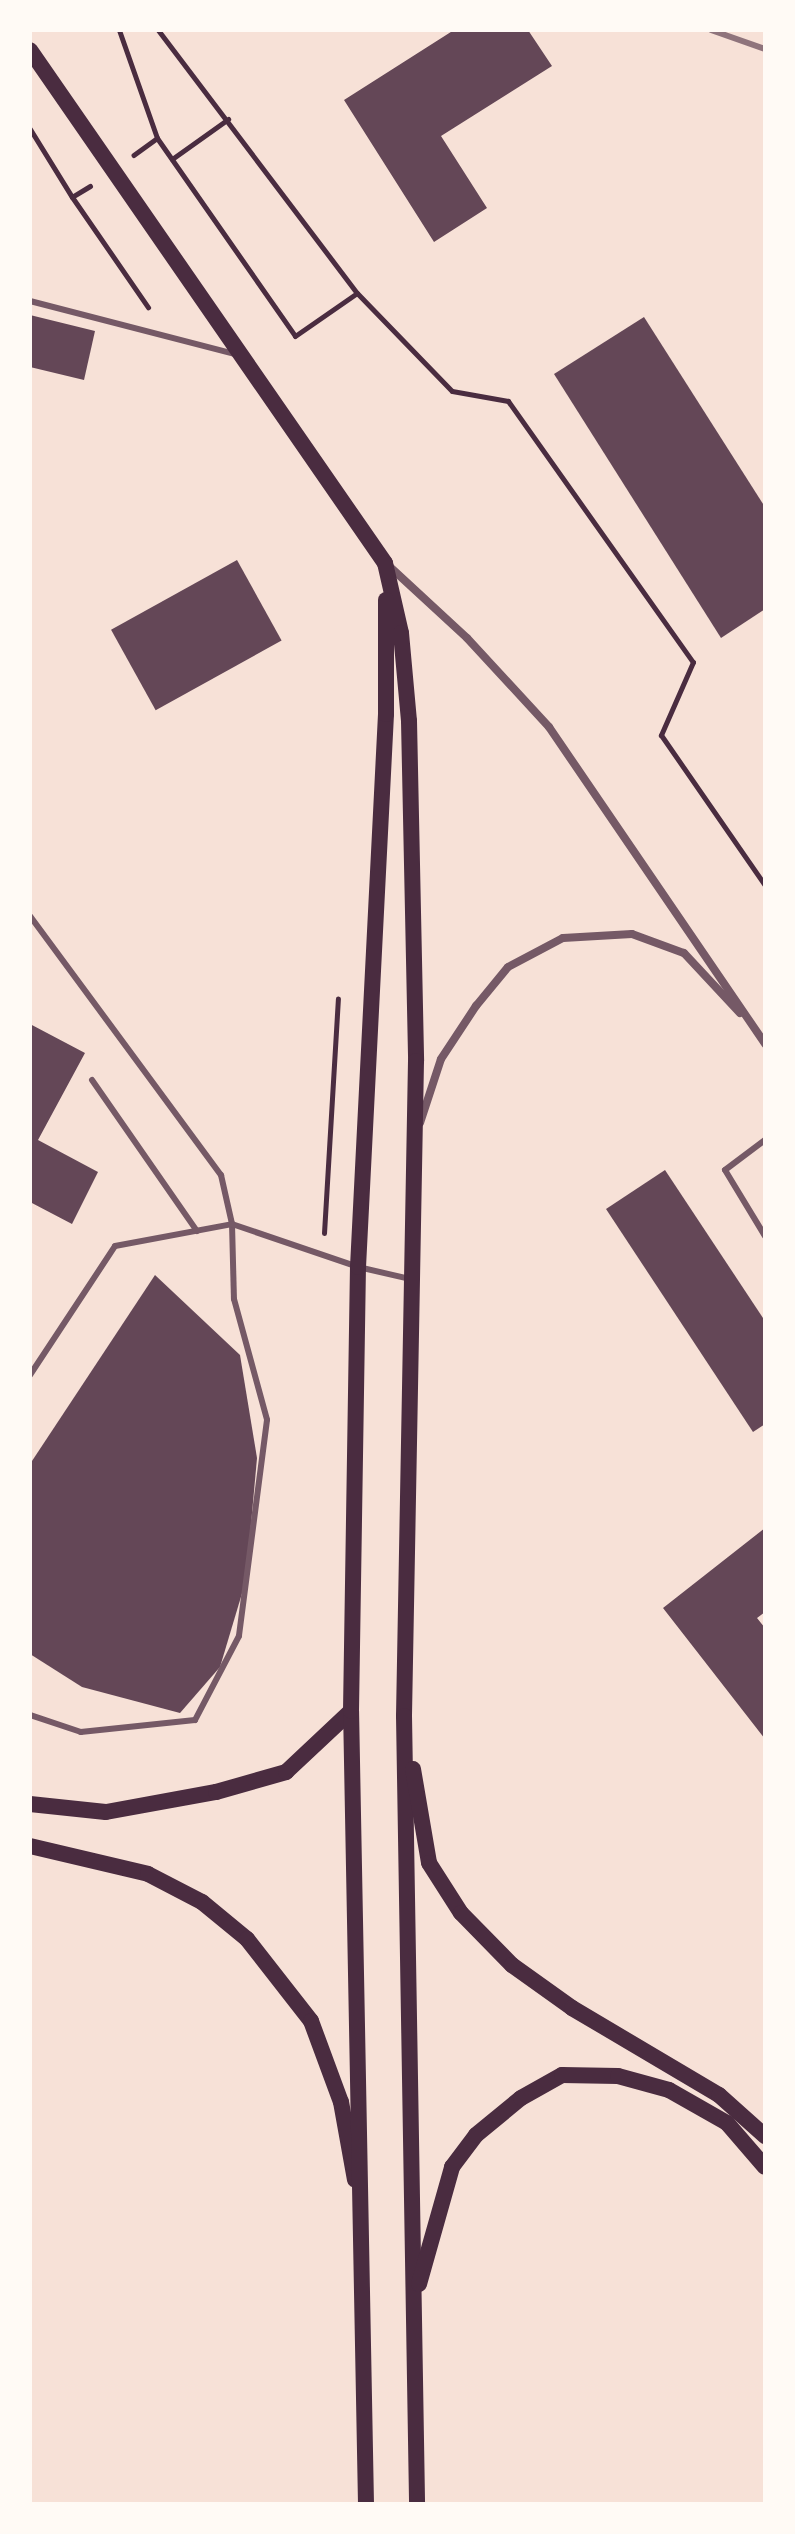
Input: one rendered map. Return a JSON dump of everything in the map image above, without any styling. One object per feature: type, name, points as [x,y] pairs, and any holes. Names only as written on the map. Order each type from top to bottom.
[{"type":"main road","points":[[30,50],[246,357],[385,563],[401,633],[409,721],[416,1061],[411,1150],[404,1716],[417,2504]]},
{"type":"main road","points":[[366,2504],[364,2233],[351,1711],[358,1267],[386,714],[385,563]]},
{"type":"main road","points":[[30,1804],[106,1812],[216,1792],[286,1772],[351,1711]]},
{"type":"main road","points":[[404,1716],[429,1863],[461,1913],[512,1965],[548,1991],[719,2095],[765,2136]]},
{"type":"main road","points":[[30,1846],[148,1874],[202,1902],[279,1974],[311,2021],[341,2102],[364,2233]]},
{"type":"main road","points":[[413,2305],[452,2167],[476,2135],[521,2098],[562,2075],[618,2076],[669,2090],[727,2123],[765,2167]]},
{"type":"street","points":[[385,563],[467,638],[549,727],[765,1044]]},
{"type":"street","points":[[411,1150],[441,1059],[476,1006],[508,967],[563,938],[632,934],[684,953],[757,1031]]},
{"type":"lane","points":[[30,301],[246,357]]},
{"type":"lane","points":[[30,916],[221,1175],[232,1224],[234,1299],[267,1420],[239,1636],[195,1720],[81,1732],[30,1715]]},
{"type":"lane","points":[[92,1080],[197,1231]]},
{"type":"lane","points":[[765,1140],[725,1170],[765,1236]]},
{"type":"lane","points":[[30,1375],[115,1246],[232,1224],[358,1267],[410,1279]]},
{"type":"path","points":[[158,30],[357,293],[452,391],[508,401],[693,662],[661,735],[765,885]]},
{"type":"path","points":[[172,159],[228,119]]},
{"type":"path","points":[[30,129],[72,197]]},
{"type":"path","points":[[157,138],[295,336],[357,293]]},
{"type":"path","points":[[322,1255],[338,998]]},
{"type":"building","points":[[454,30],[528,30],[552,66],[441,136],[487,208],[434,242],[344,100]]},
{"type":"building","points":[[30,315],[95,331],[84,380],[30,367]]},
{"type":"building","points":[[644,317],[765,507],[765,609],[721,638],[554,374]]},
{"type":"building","points":[[237,560],[282,640],[156,710],[111,630]]},
{"type":"building","points":[[30,1024],[85,1053],[38,1140],[98,1172],[72,1224],[30,1202]]},
{"type":"building","points":[[665,1170],[765,1321],[765,1424],[753,1432],[606,1209]]},
{"type":"building","points":[[155,1275],[240,1355],[257,1458],[246,1580],[220,1667],[180,1713],[82,1687],[30,1654],[30,1464]]},
{"type":"building","points":[[765,1528],[765,1612],[757,1618],[765,1628],[765,1739],[663,1608]]},
{"type":"railway","points":[[711,30],[765,49]]}]
